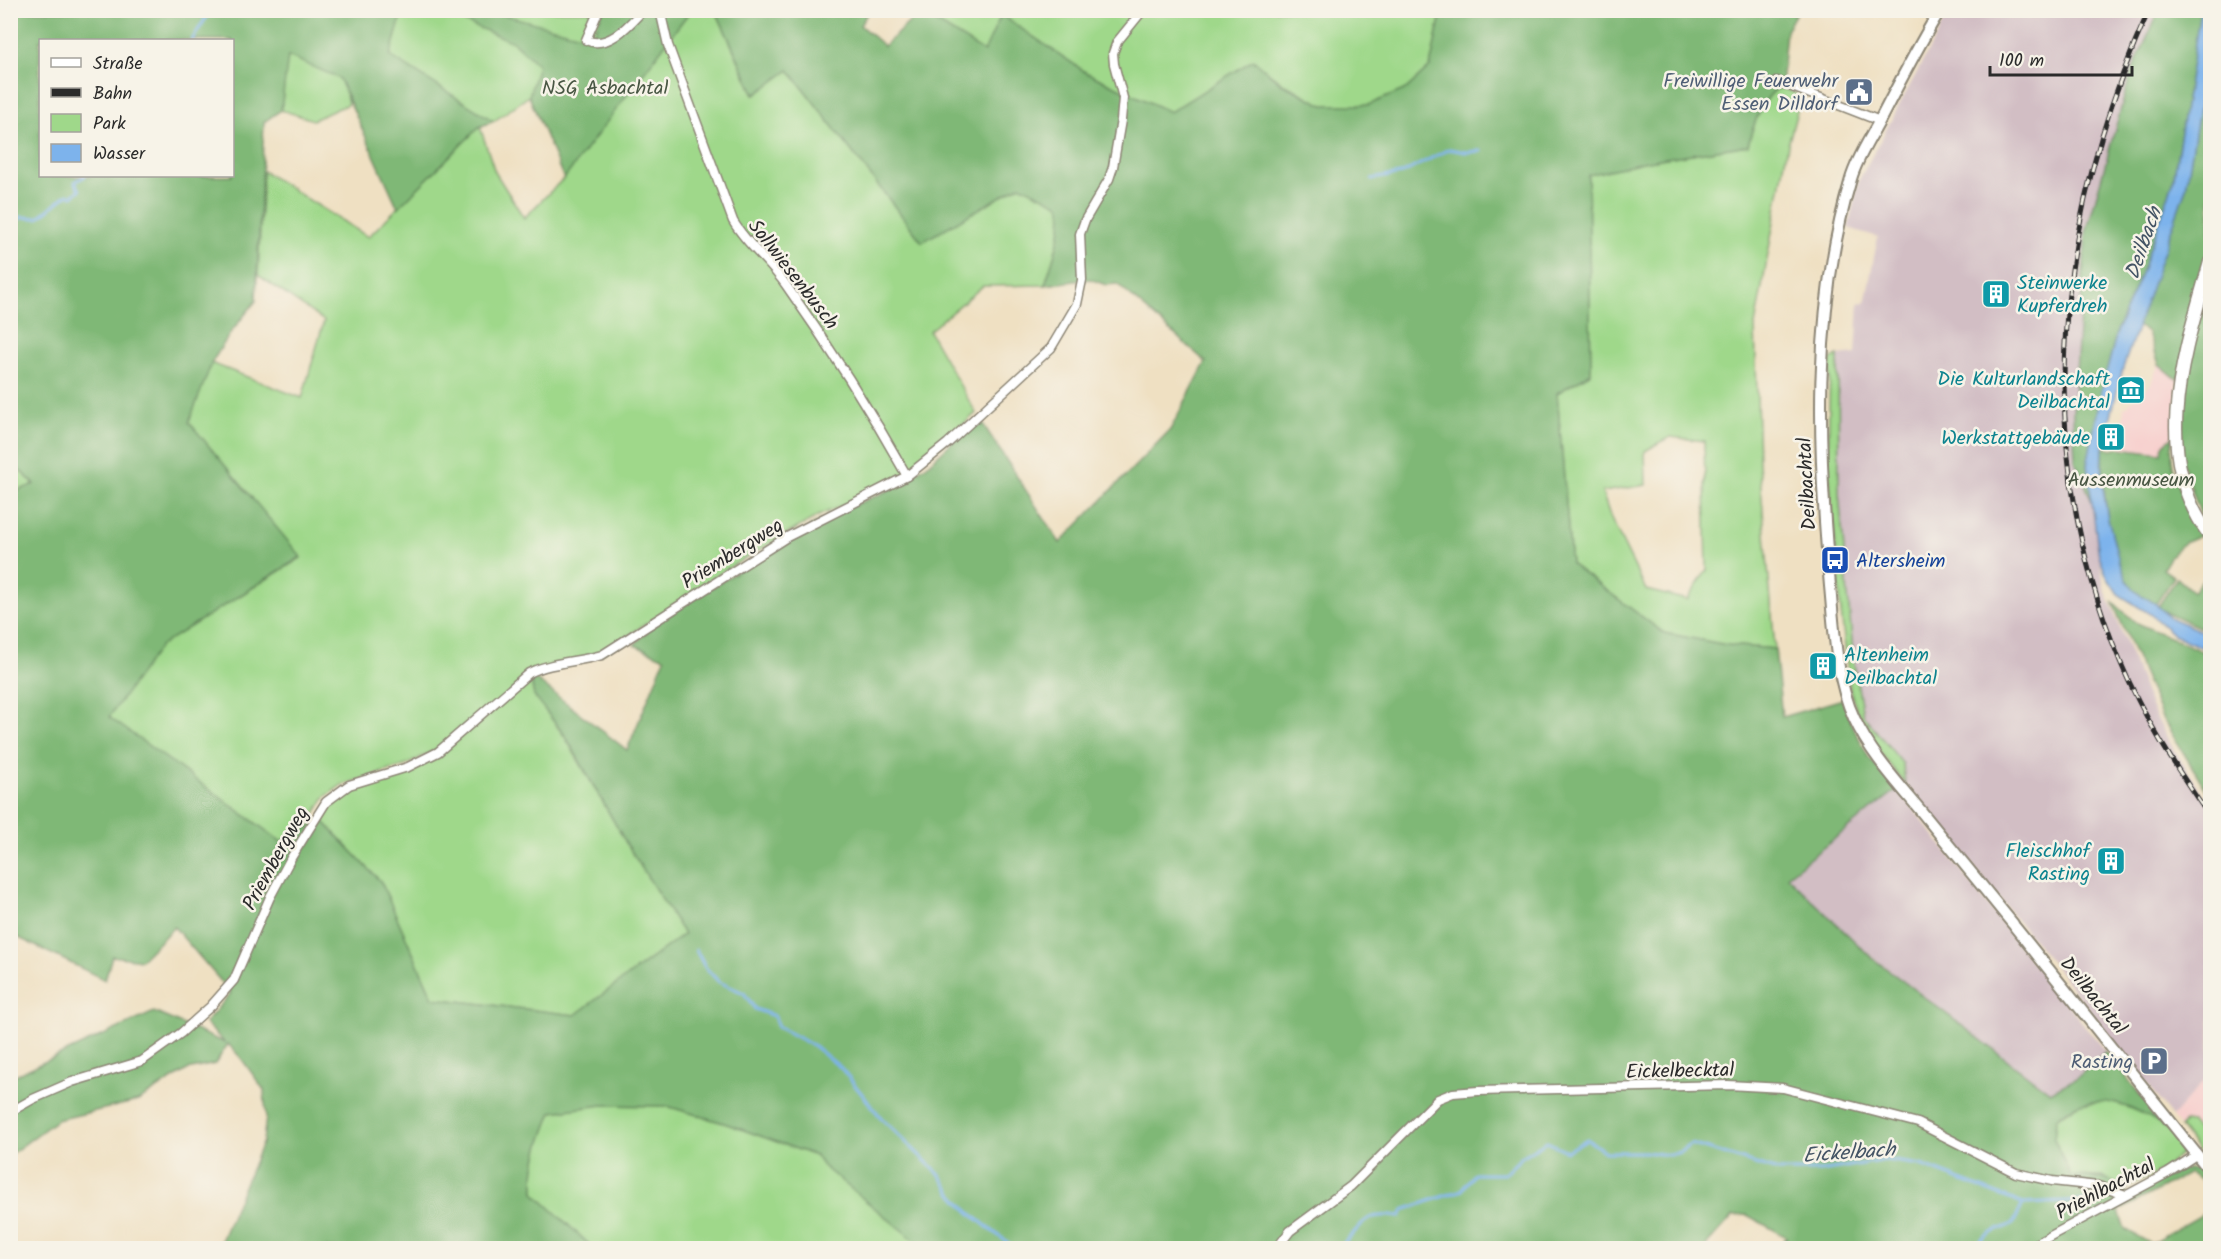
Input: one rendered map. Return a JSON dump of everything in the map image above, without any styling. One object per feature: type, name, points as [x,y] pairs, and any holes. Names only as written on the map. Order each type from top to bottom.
[{"type":"main road","points":[[2211,262],[2184,358],[2177,394],[2175,422],[2176,446],[2185,487],[2201,523],[2211,536]]},
{"type":"street","points":[[599,10],[585,40],[599,44],[618,33],[643,10]]},
{"type":"street","name":"Sollwiesenbusch","points":[[660,10],[671,54],[733,221],[747,241],[784,282],[819,331],[907,476]]},
{"type":"street","name":"Priembergweg","points":[[10,1112],[72,1082],[142,1061],[160,1050],[211,1006],[234,980],[258,924],[291,858],[326,802],[336,793],[349,785],[408,768],[438,752],[529,673],[546,666],[602,655],[787,537],[907,476],[948,443],[1051,348],[1077,304],[1082,280],[1080,234],[1113,167],[1121,120],[1122,94],[1113,53],[1117,42],[1143,10]]},
{"type":"street","name":"Deilbachtal","points":[[1940,10],[1852,175],[1829,286],[1821,388],[1822,460],[1828,566],[1841,673],[1849,707],[1874,753],[2211,1171]]},
{"type":"street","points":[[1777,81],[1880,121]]},
{"type":"street","name":"Eickelbecktal","points":[[1277,1248],[1290,1231],[1351,1186],[1438,1099],[1453,1093],[1478,1091],[1728,1085],[1783,1088],[1918,1123],[2016,1173],[2052,1181],[2098,1186],[2126,1195]]},
{"type":"street","name":"Priehlbachtal","points":[[2028,1248],[2168,1173],[2196,1155]]},
{"type":"shaded area","points":[[1948,11],[2159,11],[2130,76],[2086,233],[2073,413],[2075,460],[2092,502],[2104,587],[2153,711],[2173,748],[2210,804],[2210,1073],[2172,1117],[2050,960],[1905,784],[1903,764],[1863,715],[1854,664],[1839,493],[1838,356],[1856,354],[1859,302],[1865,303],[1878,237],[1848,228],[1859,180]]},
{"type":"shaded area","points":[[2159,364],[2178,380],[2173,436],[2161,453],[2119,448],[2124,408],[2150,385]]},
{"type":"shaded area","points":[[1898,789],[2031,961],[2106,1051],[2077,1078],[2050,1092],[1871,956],[1787,876]]},
{"type":"shaded area","points":[[2210,1073],[2210,1142],[2191,1123],[2180,1127],[2172,1117]]},
{"type":"green space","points":[[920,10],[1438,10],[1440,19],[1430,67],[1405,90],[1368,106],[1323,105],[1284,84],[1253,61],[1170,112],[1087,73],[1001,15],[985,53]]},
{"type":"green space","points":[[11,11],[403,11],[390,56],[494,121],[479,127],[398,208],[339,78],[288,56],[281,110],[264,122],[256,301],[231,332],[212,362],[189,422],[301,557],[161,645],[109,717],[282,842],[321,819],[381,882],[433,998],[575,1015],[684,934],[628,846],[566,737],[534,696],[530,675],[627,750],[665,658],[634,645],[653,625],[827,517],[887,491],[926,466],[979,418],[1060,543],[1170,430],[1206,362],[1117,284],[1106,285],[1090,279],[1045,285],[1060,234],[1062,214],[1060,205],[1020,185],[922,242],[789,70],[755,95],[716,11],[869,11],[860,25],[884,46],[920,12],[984,52],[1001,15],[1087,73],[1170,112],[1253,60],[1282,84],[1323,105],[1368,105],[1406,89],[1430,67],[1440,19],[1438,11],[1797,11],[1786,31],[1781,87],[1769,96],[1764,104],[1748,145],[1647,161],[1588,175],[1591,373],[1557,393],[1571,564],[1664,633],[1727,645],[1775,649],[1782,717],[1843,699],[1851,722],[1869,758],[1898,789],[1787,876],[1871,957],[2050,1092],[2077,1078],[2106,1051],[2165,1127],[2146,1115],[2114,1103],[2091,1102],[2074,1106],[2056,1119],[2054,1139],[2071,1176],[2111,1181],[2124,1190],[2128,1197],[2180,1170],[2197,1168],[2210,1173],[2210,1186],[2189,1173],[2119,1211],[2125,1229],[2151,1244],[2210,1210],[2210,1248],[1777,1248],[1787,1237],[1747,1215],[1733,1216],[1704,1248],[924,1248],[823,1166],[816,1156],[727,1124],[667,1106],[602,1105],[552,1112],[538,1151],[534,1170],[534,1193],[593,1248],[218,1248],[263,1141],[266,1117],[264,1090],[228,1044],[215,1064],[187,1070],[138,1101],[57,1120],[11,1154],[11,1077],[154,1012],[225,1043],[205,1023],[231,993],[174,927],[141,960],[112,956],[105,980],[11,934],[10,606],[17,605],[11,596],[11,493],[35,484],[10,462]]},
{"type":"green space","name":"NSG Asbachtal","points":[[216,11],[661,11],[668,39],[690,11],[716,11],[754,95],[789,70],[922,242],[1020,185],[1061,205],[1060,234],[1045,285],[983,286],[929,331],[976,413],[929,455],[887,487],[818,516],[727,569],[601,654],[530,676],[534,695],[565,737],[628,846],[684,934],[575,1015],[433,998],[381,882],[321,819],[329,803],[347,790],[410,770],[440,747],[407,765],[342,785],[325,797],[306,828],[280,843],[107,718],[159,646],[301,558],[187,423],[211,363],[302,398],[324,321],[258,275],[263,171],[368,237],[442,164],[393,187],[346,95],[348,104],[313,120],[281,110],[287,56],[231,39]],"holes":[[[529,96],[564,178],[524,218],[495,172],[480,127],[494,121]]]},
{"type":"green space","name":"NSG Asbachtal","points":[[468,11],[489,11],[592,38],[603,11],[690,11],[564,179],[529,96],[538,65],[513,42],[460,20]]},
{"type":"green space","points":[[2159,11],[2200,11],[2173,183],[2142,271],[2118,328],[2101,393],[2087,465],[2092,502],[2075,460],[2073,413],[2086,233],[2130,76]]},
{"type":"green space","points":[[2210,43],[2210,259],[2178,380],[2159,364],[2148,333],[2136,325],[2186,188]]},
{"type":"green space","points":[[1781,87],[1801,96],[1788,145],[1755,325],[1759,464],[1775,649],[1727,645],[1664,633],[1571,564],[1557,393],[1591,373],[1588,175],[1647,161],[1748,145],[1764,104]],"holes":[[[1670,437],[1704,441],[1707,570],[1687,600],[1646,590],[1611,519],[1602,492],[1646,485],[1645,451]]]},
{"type":"green space","points":[[2210,265],[2210,532],[2203,522],[2177,446],[2185,359]]},
{"type":"green space","points":[[1838,356],[1839,493],[1854,664],[1863,715],[1903,764],[1905,784],[1878,750],[1859,718],[1850,690],[1828,460],[1830,360]]},
{"type":"green space","name":"Aussenmuseum","points":[[2173,436],[2172,462],[2175,474],[2184,498],[2202,533],[2181,545],[2169,559],[2163,569],[2174,577],[2156,604],[2133,589],[2124,576],[2118,560],[2105,501],[2103,447],[2112,450],[2119,448],[2161,453],[2164,444]]},
{"type":"green space","points":[[11,462],[35,485],[11,493]]},
{"type":"green space","points":[[2210,570],[2210,632],[2157,608],[2177,578],[2193,592]]},
{"type":"green space","points":[[2112,601],[2135,622],[2210,655],[2210,796],[2162,718]]},
{"type":"green space","points":[[2105,1101],[2140,1112],[2156,1120],[2171,1134],[2181,1153],[2163,1170],[2124,1189],[2102,1177],[2071,1176],[2054,1139],[2056,1119],[2079,1104]]},
{"type":"green space","points":[[602,1105],[667,1106],[727,1124],[816,1156],[823,1166],[924,1248],[593,1248],[534,1193],[534,1170],[538,1151],[552,1112]]},
{"type":"green space","points":[[2184,1122],[2191,1123],[2210,1142],[2210,1168],[2180,1127]]},
{"type":"water","points":[[2200,11],[2210,11],[2210,43],[2186,188],[2123,368],[2103,447],[2102,480],[2107,514],[2119,561],[2126,578],[2135,591],[2156,604],[2171,618],[2210,635],[2210,651],[2174,635],[2150,614],[2118,594],[2107,577],[2099,556],[2087,465],[2101,393],[2118,328],[2142,271],[2173,183]]},
{"type":"waterway","points":[[193,39],[211,10]]},
{"type":"waterway","points":[[1372,179],[1401,174],[1449,149],[1466,152],[1481,151]]},
{"type":"waterway","points":[[10,227],[21,217],[38,218],[68,194],[72,196],[80,190],[75,182],[83,177]]},
{"type":"waterway","points":[[696,950],[705,967],[719,982],[744,993],[755,1009],[774,1016],[778,1027],[814,1046],[841,1068],[883,1120],[941,1176],[955,1198],[984,1225],[1015,1248]]},
{"type":"waterway","name":"Eickelbach","points":[[1338,1248],[1363,1222],[1369,1219],[1376,1216],[1400,1217],[1403,1210],[1462,1190],[1474,1174],[1504,1174],[1523,1156],[1547,1142],[1567,1151],[1587,1139],[1605,1152],[1645,1152],[1669,1155],[1680,1152],[1691,1144],[1778,1171],[1820,1171],[1886,1160],[1921,1165],[2023,1204],[2087,1201]]},
{"type":"waterway","points":[[1975,1248],[1986,1236],[2013,1224],[2023,1204]]},
{"type":"railway","points":[[2149,10],[2117,90],[2092,170],[2075,251],[2066,333],[2065,415],[2073,497],[2092,579],[2120,661],[2161,742],[2210,817]]},
{"type":"place","name":"Freiwillige Feuerwehr Essen Dilldorf","points":[[1859,92]]},
{"type":"place","name":"Steinwerke Kupferdreh","points":[[1996,294]]},
{"type":"place","name":"Die Kulturlandschaft Deilbachtal","points":[[2131,390]]},
{"type":"place","name":"Werkstattgebäude","points":[[2111,437]]},
{"type":"place","name":"Altersheim","points":[[1835,560]]},
{"type":"place","name":"Altenheim Deilbachtal","points":[[1823,666]]},
{"type":"place","name":"Fleischhof Rasting","points":[[2111,861]]},
{"type":"place","name":"Rasting","points":[[2154,1061]]},
{"type":"water label","name":"Deilbach","points":[[2143,243]]}]
